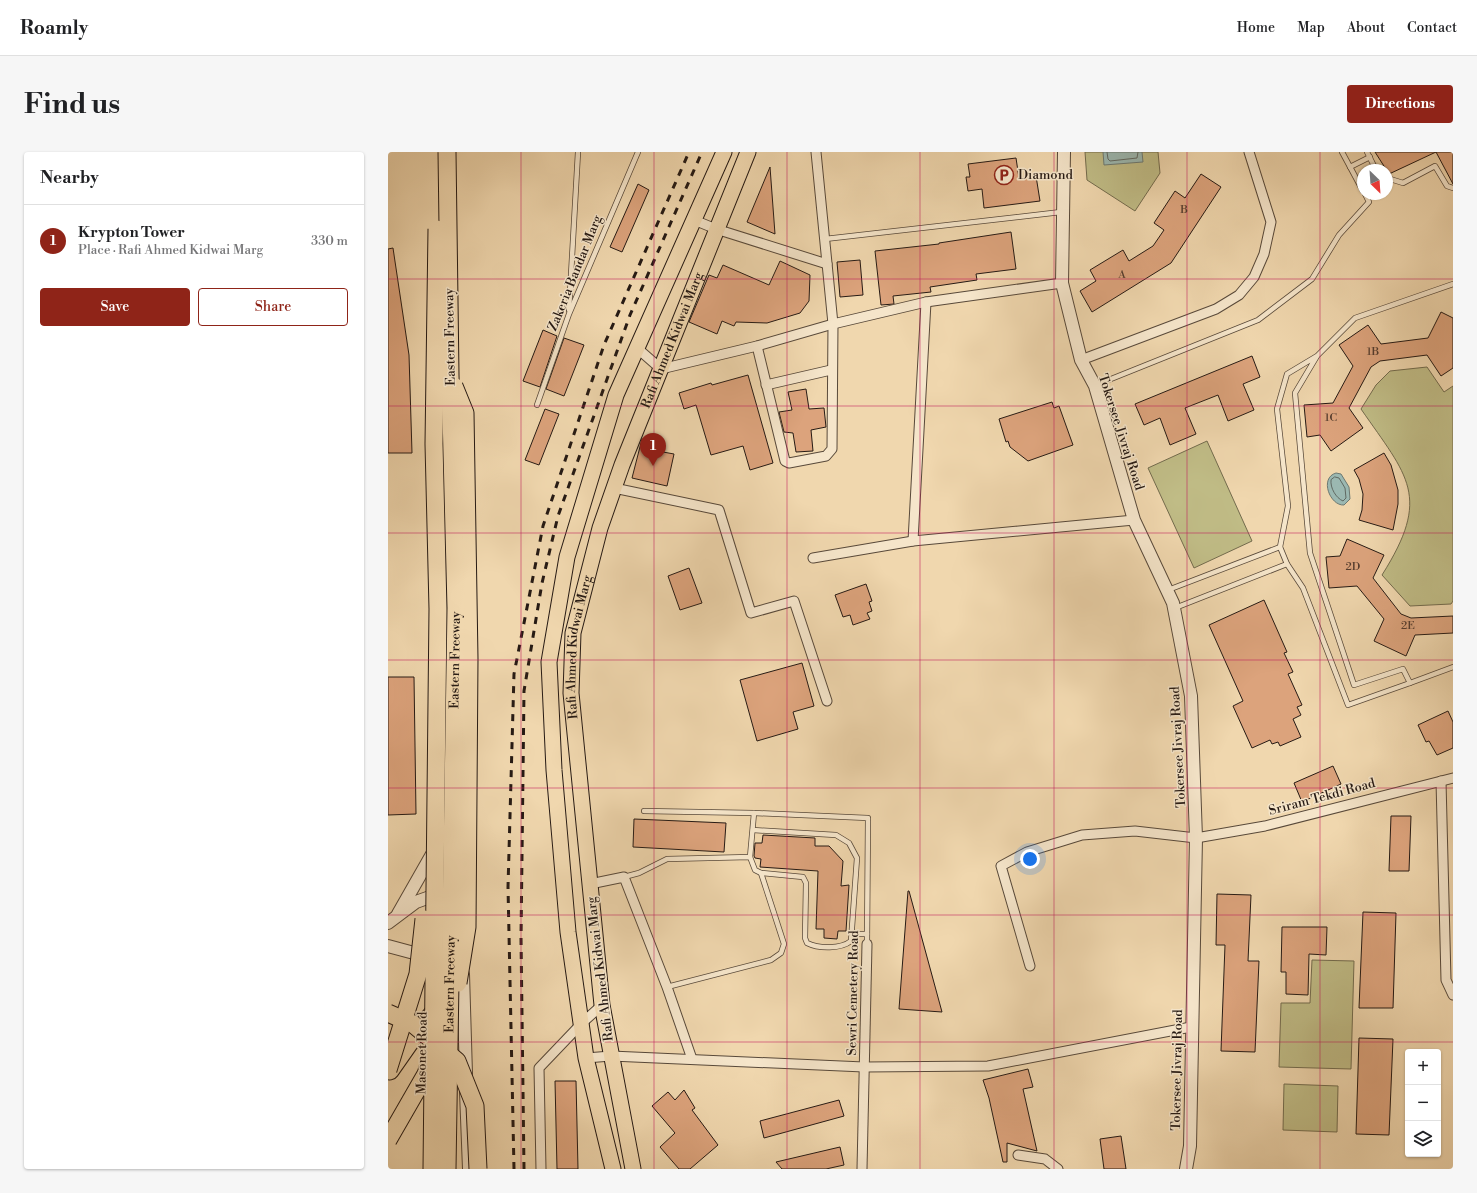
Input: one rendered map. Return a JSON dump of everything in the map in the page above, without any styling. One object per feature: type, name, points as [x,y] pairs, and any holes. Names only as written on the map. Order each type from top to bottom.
[{"type":"highway","name":"Eastern Freeway","points":[[432,1169],[438,609],[434,444],[439,152]]},
{"type":"highway","name":"Eastern Freeway","points":[[447,152],[450,375],[456,608],[447,1169]]},
{"type":"highway","points":[[388,1140],[426,1074],[459,982],[468,927],[469,659],[465,413],[450,375]]},
{"type":"highway","points":[[388,1070],[418,974],[423,935],[432,722],[437,696]]},
{"type":"highway","points":[[388,1075],[418,1031],[437,1008]]},
{"type":"highway","points":[[388,1013],[413,1024],[457,1061],[475,1106],[478,1169]]},
{"type":"main road","name":"Rafi Ahmed Kidwai Marg","points":[[613,1169],[586,1058],[568,932],[554,763],[549,662],[567,557],[616,395],[724,152]]},
{"type":"main road","name":"Rafi Ahmed Kidwai Marg","points":[[633,1169],[602,1005],[571,693],[573,633],[614,488],[748,152]]},
{"type":"main road","points":[[567,557],[591,565]]},
{"type":"main road","points":[[565,890],[590,884]]},
{"type":"street","name":"Masonet Road","points":[[435,1169],[441,597],[438,465],[439,152]]},
{"type":"street","points":[[452,152],[455,444],[462,696],[460,890],[469,1169]]},
{"type":"street","points":[[758,346],[785,461],[790,463],[826,456],[832,449],[831,370],[833,324],[816,152]]},
{"type":"street","name":"Tokersee Jivraj Road","points":[[1064,152],[1062,283],[1081,360],[1095,386],[1134,520],[1174,609],[1191,696],[1196,838],[1191,1027],[1190,1146],[1186,1169]]},
{"type":"street","points":[[1081,360],[1216,309],[1239,295],[1254,278],[1264,254],[1271,222],[1249,152]]},
{"type":"street","points":[[694,220],[716,229],[827,264]]},
{"type":"street","points":[[636,348],[661,369],[758,346],[833,324],[926,302],[1062,283]]},
{"type":"street","points":[[913,541],[926,302]]},
{"type":"street","points":[[766,385],[831,370]]},
{"type":"street","points":[[614,488],[718,510],[751,612],[794,601],[827,701]]},
{"type":"street","points":[[813,558],[913,541],[1134,520]]},
{"type":"street","name":"Sriram Tekdi Road","points":[[1030,966],[1001,866],[1027,852],[1082,835],[1135,831],[1196,838],[1265,826],[1453,778]]},
{"type":"street","points":[[1441,781],[1446,980],[1453,995]]},
{"type":"street","points":[[398,914],[439,842]]},
{"type":"street","points":[[590,884],[624,877],[667,987],[692,1059]]},
{"type":"street","points":[[388,923],[416,902],[438,894],[460,890]]},
{"type":"street","name":"Sewri Cemetery Road","points":[[862,1169],[867,939]]},
{"type":"street","points":[[388,946],[414,952],[462,946]]},
{"type":"street","points":[[541,1169],[539,1068],[581,1024],[602,1005]]},
{"type":"street","points":[[586,1058],[611,1056],[864,1067],[988,1066],[1191,1027]]},
{"type":"street","points":[[1018,1155],[1045,1159],[1058,1169]]},
{"type":"lane","points":[[569,314],[578,152]]},
{"type":"lane","name":"Zakeria Bandar Marg","points":[[537,405],[569,314],[638,152]]},
{"type":"lane","points":[[1342,152],[1357,180]]},
{"type":"lane","points":[[1366,152],[1373,164]]},
{"type":"lane","points":[[1350,167],[1370,158]]},
{"type":"lane","points":[[1393,180],[1403,183],[1435,166],[1447,186],[1453,188]]},
{"type":"lane","points":[[1095,386],[1258,320],[1312,279],[1339,235],[1369,202],[1368,200]]},
{"type":"lane","points":[[824,239],[1063,212]]},
{"type":"lane","points":[[1453,284],[1355,318],[1317,356],[1287,374],[1277,409],[1288,506],[1280,546],[1287,564],[1304,588],[1348,705],[1453,667]]},
{"type":"lane","points":[[1317,356],[1295,393],[1310,553],[1354,685],[1403,669],[1410,683]]},
{"type":"lane","points":[[1166,591],[1280,546]]},
{"type":"lane","points":[[1174,609],[1287,564]]},
{"type":"lane","points":[[644,811],[754,813],[750,857],[755,870],[803,877],[806,883],[805,938],[807,944],[813,946],[840,946],[851,941],[857,858],[849,843],[836,835],[753,830]]},
{"type":"lane","name":"Sewri Cemetery Road","points":[[754,813],[868,818],[867,939]]},
{"type":"lane","points":[[624,877],[639,873],[667,859],[750,857]]},
{"type":"lane","points":[[667,987],[771,960],[781,953],[784,944],[761,872]]},
{"type":"lane","points":[[852,934],[867,939]]},
{"type":"shaded area","points":[[1085,152],[1158,152],[1160,173],[1135,211],[1087,180]]},
{"type":"shaded area","points":[[1427,367],[1444,392],[1453,386],[1453,601],[1451,604],[1410,606],[1382,575],[1397,548],[1406,525],[1410,506],[1408,488],[1391,453],[1361,409],[1376,385],[1390,371]]},
{"type":"shaded area","points":[[1207,441],[1252,541],[1194,568],[1148,468]]},
{"type":"shaded area","points":[[1312,960],[1354,961],[1351,1069],[1279,1067],[1281,1003],[1310,1003]]},
{"type":"shaded area","points":[[1284,1084],[1338,1086],[1337,1132],[1283,1130]]},
{"type":"water","points":[[1103,152],[1142,152],[1143,162],[1104,165]]},
{"type":"water","points":[[1336,473],[1341,474],[1349,487],[1350,499],[1344,505],[1334,501],[1328,491],[1328,480]]},
{"type":"building","points":[[1375,152],[1436,152],[1393,172],[1393,164],[1383,164]]},
{"type":"building","points":[[1436,152],[1453,152],[1453,184]]},
{"type":"building","points":[[1016,158],[1019,178],[1036,176],[1040,201],[984,208],[982,189],[968,191],[966,177],[970,177],[968,164]]},
{"type":"building","points":[[770,167],[775,234],[747,222]]},
{"type":"building","points":[[1201,174],[1221,187],[1171,263],[1092,312],[1080,291],[1096,281],[1090,270],[1123,250],[1129,261],[1153,246],[1164,230],[1154,223],[1175,191],[1185,198]]},
{"type":"building","points":[[638,184],[649,190],[622,252],[610,247]]},
{"type":"building","points":[[1011,232],[1016,269],[976,274],[977,280],[930,287],[931,292],[893,296],[894,304],[881,305],[875,251],[939,244]]},
{"type":"building","points":[[393,248],[409,355],[412,453],[388,453],[388,249]]},
{"type":"building","points":[[860,260],[863,295],[840,297],[837,262]]},
{"type":"building","points":[[780,261],[810,275],[809,301],[800,313],[767,323],[736,322],[734,326],[722,321],[717,334],[689,322],[709,275],[717,278],[723,265],[769,285]]},
{"type":"building","points":[[1441,312],[1453,318],[1453,368],[1441,376],[1427,355],[1380,361],[1371,367],[1349,408],[1363,428],[1331,451],[1320,435],[1307,437],[1304,405],[1333,403],[1353,366],[1339,345],[1368,325],[1381,344],[1428,338]]},
{"type":"building","points":[[543,330],[557,336],[540,387],[523,381]]},
{"type":"building","points":[[564,338],[584,345],[564,396],[546,389]]},
{"type":"building","points":[[1252,356],[1260,377],[1243,384],[1254,410],[1228,421],[1218,395],[1185,408],[1196,434],[1170,445],[1160,418],[1144,425],[1135,404]]},
{"type":"building","points":[[748,375],[773,463],[750,470],[743,446],[711,455],[696,405],[684,409],[679,393],[711,383],[712,385]]},
{"type":"building","points":[[806,389],[809,409],[824,408],[826,427],[811,430],[813,451],[796,452],[793,433],[784,432],[779,412],[792,410],[788,392]]},
{"type":"building","points":[[1052,402],[1054,408],[1059,406],[1073,445],[1028,461],[1010,447],[1008,441],[1006,442],[999,419]]},
{"type":"building","points":[[545,409],[559,414],[539,465],[525,460]]},
{"type":"building","points":[[642,439],[654,442],[652,450],[674,454],[667,486],[632,478]]},
{"type":"building","points":[[1384,453],[1391,465],[1398,490],[1398,504],[1393,530],[1359,520],[1362,510],[1363,494],[1359,479],[1354,470]]},
{"type":"building","points":[[1347,539],[1384,555],[1373,578],[1401,614],[1411,618],[1453,616],[1453,633],[1415,635],[1406,656],[1374,641],[1384,619],[1357,586],[1329,588],[1326,557],[1340,556]]},
{"type":"building","points":[[689,568],[702,603],[680,610],[668,576]]},
{"type":"building","points":[[866,584],[872,601],[869,602],[872,611],[867,613],[870,619],[853,625],[850,615],[843,617],[835,595]]},
{"type":"building","points":[[1264,600],[1287,652],[1284,653],[1293,672],[1288,674],[1302,705],[1297,707],[1301,715],[1293,719],[1301,737],[1280,746],[1278,742],[1272,744],[1270,740],[1252,748],[1233,706],[1243,701],[1209,625]]},
{"type":"building","points":[[802,663],[814,706],[793,712],[798,729],[757,741],[740,680]]},
{"type":"building","points":[[388,677],[414,677],[416,814],[388,815]]},
{"type":"building","points":[[1448,711],[1453,722],[1453,748],[1437,755],[1429,741],[1426,742],[1418,725]]},
{"type":"building","points":[[1333,766],[1341,784],[1302,802],[1294,783]]},
{"type":"building","points":[[1391,816],[1411,816],[1409,871],[1389,871]]},
{"type":"building","points":[[634,819],[726,823],[724,852],[633,847]]},
{"type":"building","points":[[763,835],[815,838],[815,846],[829,846],[843,861],[841,886],[849,885],[846,931],[838,931],[837,939],[824,938],[824,929],[816,929],[818,871],[760,867],[761,859],[755,858],[754,856],[755,843],[762,843]]},
{"type":"building","points":[[909,891],[942,1012],[899,1009]]},
{"type":"building","points":[[1217,894],[1251,895],[1248,961],[1259,961],[1255,1052],[1221,1051],[1225,945],[1216,945]]},
{"type":"building","points":[[1363,912],[1396,913],[1393,1008],[1359,1008]]},
{"type":"building","points":[[1282,927],[1327,927],[1326,955],[1309,954],[1308,995],[1286,994],[1286,972],[1281,972]]},
{"type":"building","points":[[1359,1038],[1393,1039],[1389,1135],[1356,1134]]},
{"type":"building","points":[[1028,1069],[1033,1087],[1023,1089],[1037,1151],[1007,1143],[1007,1162],[1003,1162],[989,1098],[983,1080]]},
{"type":"building","points":[[555,1081],[576,1081],[578,1169],[557,1169]]},
{"type":"building","points":[[684,1090],[695,1108],[692,1110],[718,1145],[690,1169],[679,1169],[660,1147],[675,1133],[652,1106],[668,1092],[675,1100]]},
{"type":"building","points":[[839,1100],[844,1116],[764,1138],[760,1121]]},
{"type":"building","points":[[1121,1136],[1126,1169],[1104,1169],[1100,1139]]},
{"type":"building","points":[[840,1147],[844,1165],[826,1169],[782,1169],[776,1162]]},
{"type":"railway","points":[[514,1169],[508,887],[514,674],[543,526],[604,345],[689,152]]},
{"type":"railway","points":[[524,1169],[521,938],[524,691],[542,583],[558,516],[630,315],[702,152]]},
{"type":"place","name":"Diamond","points":[[1004,175]]},
{"type":"place","name":"Krypton Tower","points":[[653,466]]}]
